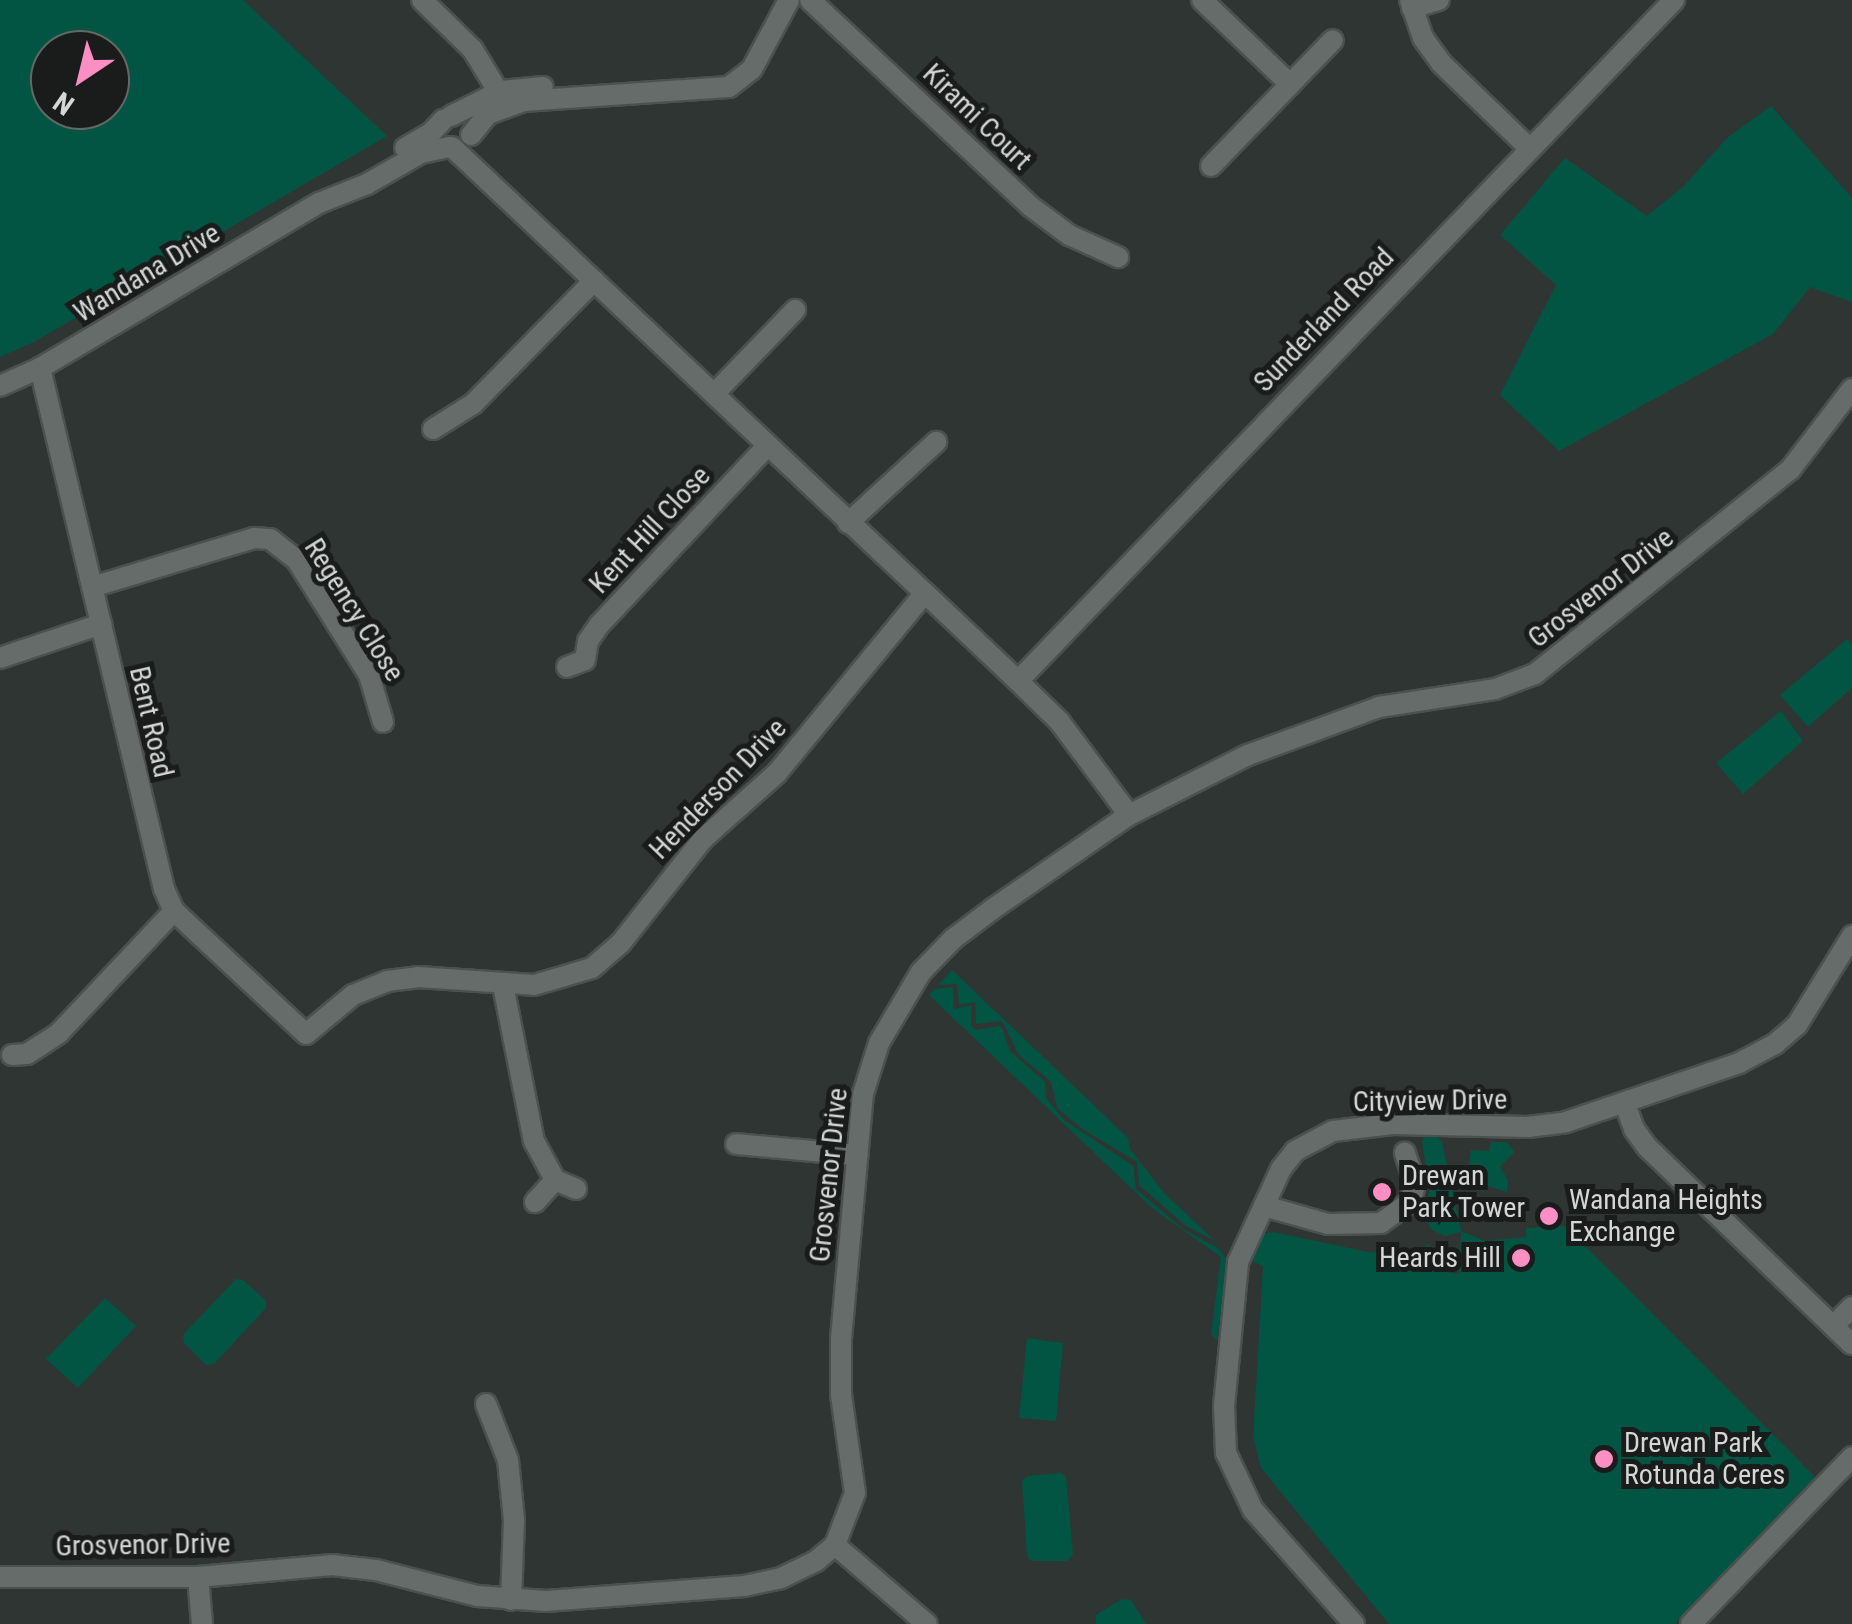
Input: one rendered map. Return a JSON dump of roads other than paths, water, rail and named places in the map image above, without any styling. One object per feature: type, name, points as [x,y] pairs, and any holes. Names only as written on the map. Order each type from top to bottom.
[{"type":"street","points":[[422,0],[500,67],[505,96]]},
{"type":"street","name":"Wandana Drive","points":[[0,386],[40,368],[319,203],[359,174],[431,134],[447,118],[505,96],[703,92],[736,84],[756,64],[789,0]]},
{"type":"street","name":"Kirami Court","points":[[810,0],[1030,206],[1069,235],[1118,257]]},
{"type":"street","points":[[1202,0],[1290,84]]},
{"type":"street","points":[[1439,0],[1411,4],[1423,38],[1441,62],[1528,147]]},
{"type":"street","name":"Sunderland Road","points":[[1018,681],[1528,147],[1674,0]]},
{"type":"street","points":[[1211,166],[1333,40]]},
{"type":"street","name":"Wandana Drive","points":[[319,203],[367,184],[421,153],[460,142],[505,96]]},
{"type":"street","points":[[447,118],[440,138],[460,142],[498,187],[594,280],[1018,681],[1059,722],[1128,815]]},
{"type":"street","points":[[434,429],[473,404],[594,280]]},
{"type":"street","points":[[714,394],[795,310]]},
{"type":"street","name":"Bent Road","points":[[40,368],[154,859],[174,911],[306,1034]]},
{"type":"street","name":"Grosvenor Drive","points":[[0,1577],[198,1577],[332,1565],[512,1600],[744,1586],[804,1568],[835,1545],[855,1493],[842,1394],[841,1339],[863,1094],[879,1043],[921,972],[994,908],[1128,815],[1248,755],[1379,707],[1495,690],[1535,674],[1790,470],[1852,389]]},
{"type":"street","points":[[848,523],[936,442]]},
{"type":"street","name":"Kent Hill Close","points":[[606,670],[576,663],[600,624],[768,445]]},
{"type":"street","name":"Regency Close","points":[[92,586],[254,538],[270,539],[296,558],[369,676],[383,722]]},
{"type":"street","name":"Henderson Drive","points":[[306,1034],[353,996],[386,981],[418,977],[534,985],[576,976],[620,944],[678,866],[776,773],[924,594]]},
{"type":"street","points":[[0,658],[101,624]]},
{"type":"street","points":[[12,1055],[26,1054],[59,1033],[174,911]]},
{"type":"street","name":"Cityview Drive","points":[[1354,1624],[1253,1510],[1226,1453],[1224,1406],[1238,1262],[1281,1169],[1295,1152],[1332,1131],[1394,1124],[1528,1128],[1566,1122],[1738,1063],[1775,1044],[1798,1025],[1852,936]]},
{"type":"street","points":[[503,985],[534,1141],[555,1180],[576,1190]]},
{"type":"street","points":[[1625,1104],[1634,1129],[1646,1146],[1852,1344]]},
{"type":"street","points":[[736,1144],[858,1154]]},
{"type":"street","points":[[1264,1206],[1328,1224],[1381,1223],[1411,1201],[1415,1184],[1404,1153]]},
{"type":"street","points":[[536,1202],[555,1180]]},
{"type":"street","points":[[1834,1326],[1852,1307]]},
{"type":"street","points":[[486,1404],[508,1460],[514,1520],[512,1600]]},
{"type":"street","points":[[1690,1624],[1852,1458]]},
{"type":"street","points":[[835,1545],[926,1624]]},
{"type":"street","points":[[198,1577],[202,1624]]},
{"type":"place","name":"Drewan Park Tower","points":[[1382,1192]]},
{"type":"place","name":"Wandana Heights Exchange","points":[[1549,1216]]},
{"type":"place","name":"Heards Hill","points":[[1521,1258]]},
{"type":"place","name":"Drewan Park Rotunda Ceres","points":[[1604,1459]]}]
